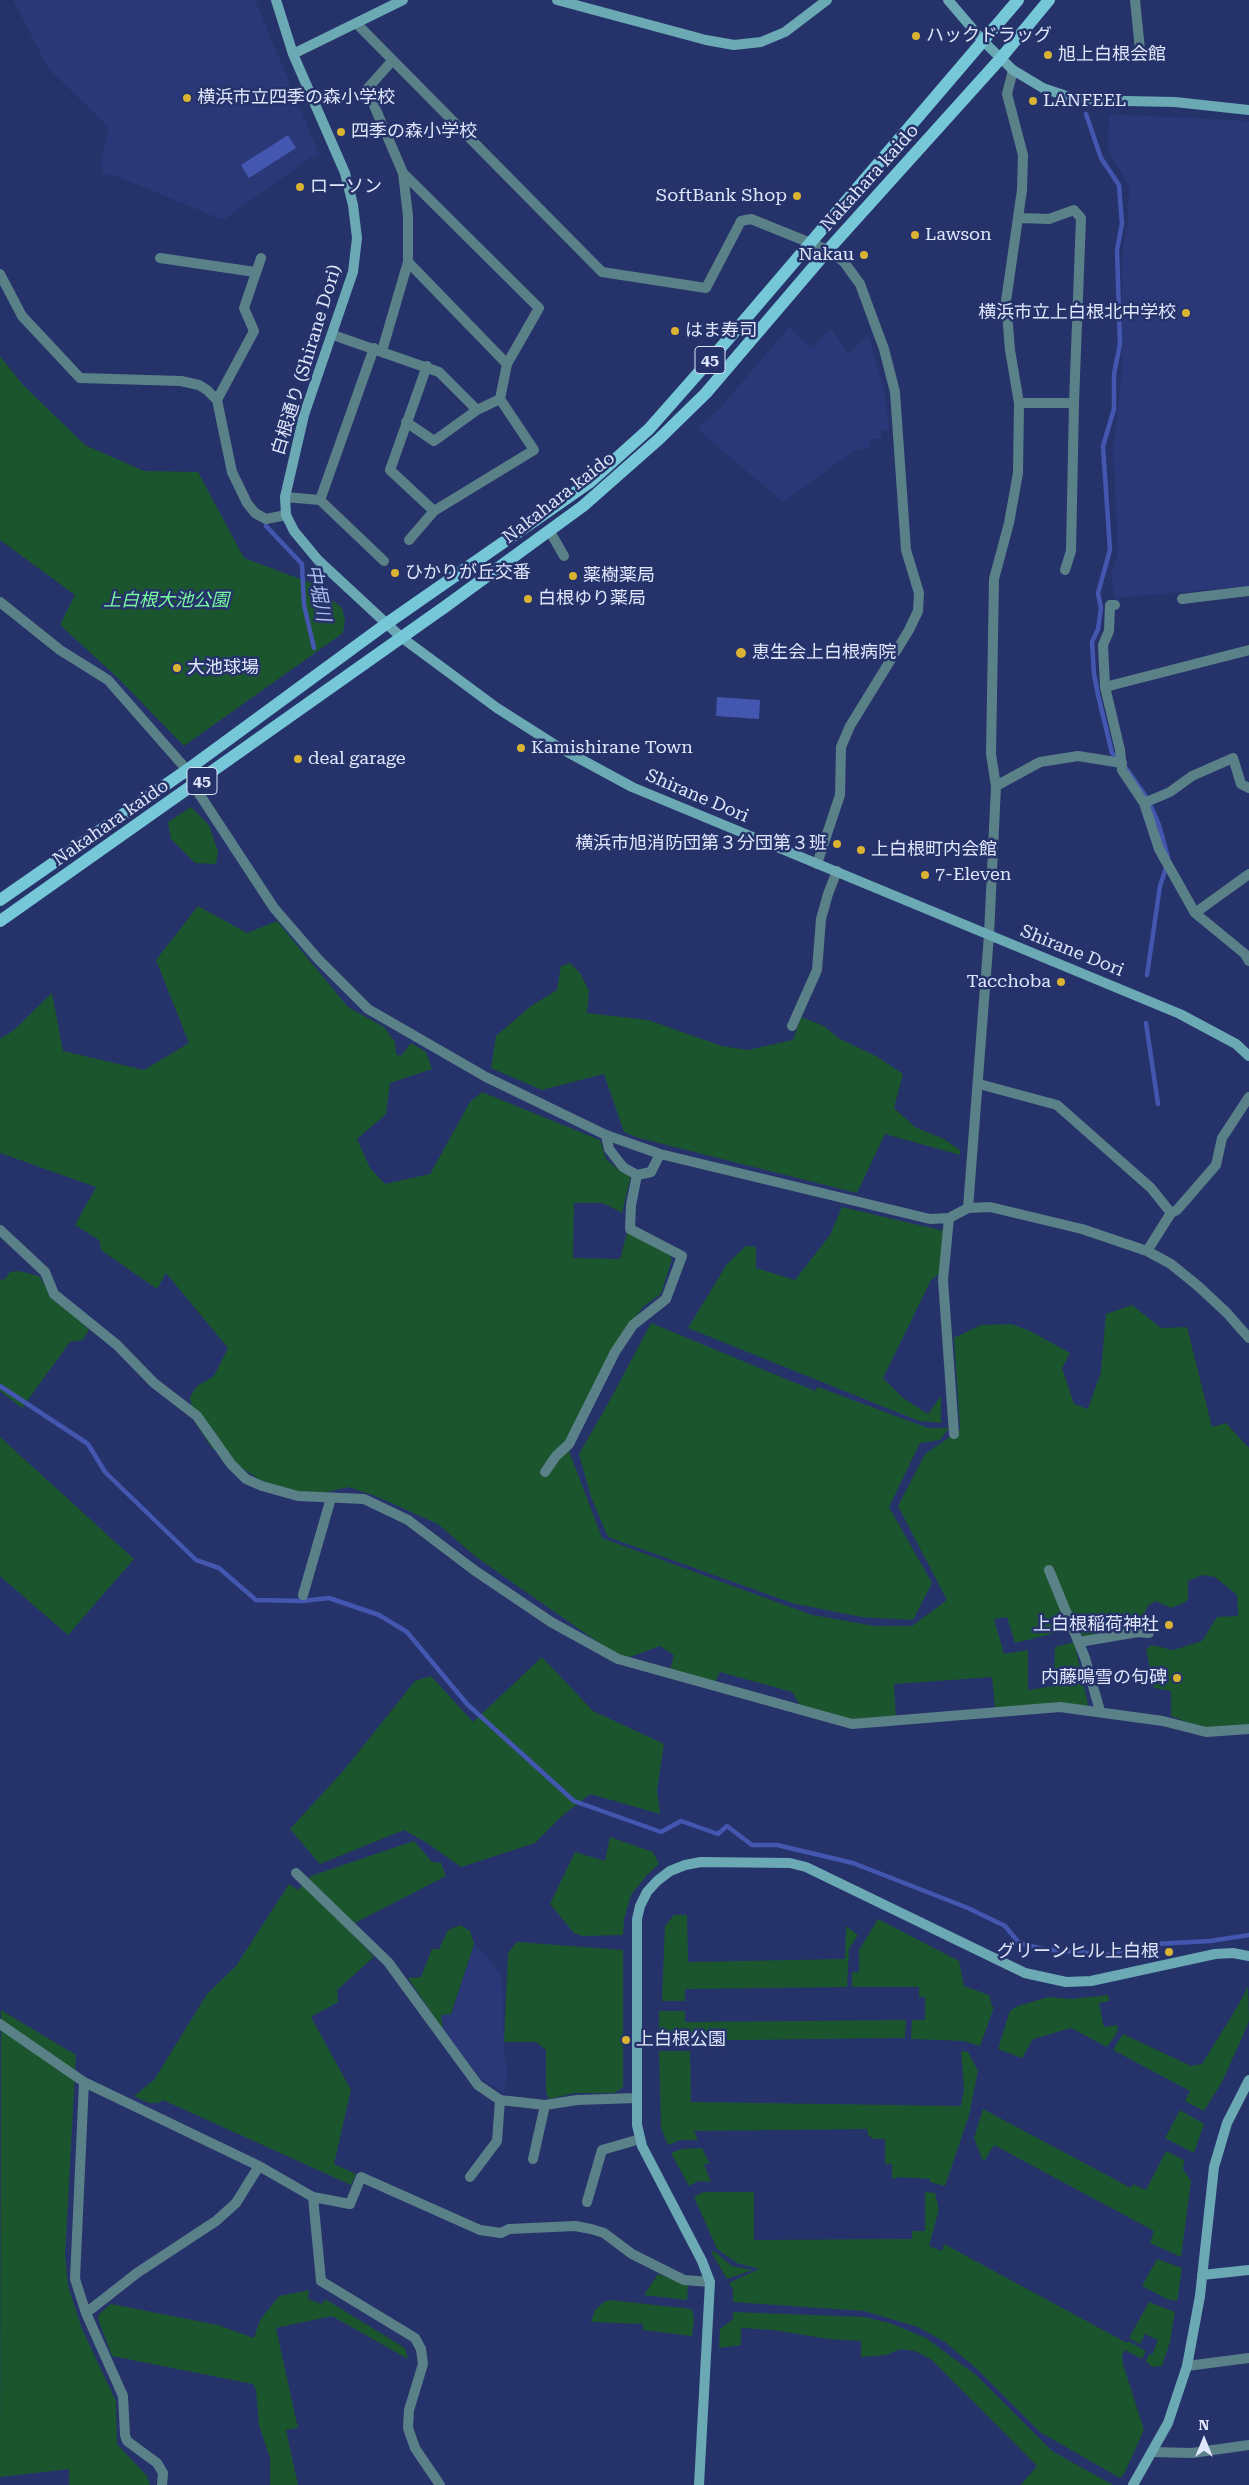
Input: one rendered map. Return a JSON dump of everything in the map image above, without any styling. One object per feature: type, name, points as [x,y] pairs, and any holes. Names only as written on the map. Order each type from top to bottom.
[{"type":"main road","name":"Nakahara kaido","points":[[0,900],[187,770],[386,624],[484,558],[590,482],[648,429],[812,243],[848,196],[1018,0]]},
{"type":"main road","name":"Nakahara kaido","points":[[0,921],[194,786],[583,506],[659,439],[706,393],[828,250],[1001,58],[1049,0]]},
{"type":"street","name":"白根通り (Shirane Dori)","points":[[276,0],[293,54],[345,173],[353,204],[357,238],[353,272],[333,335],[304,415],[285,496],[286,515],[294,531],[318,560],[401,637]]},
{"type":"street","points":[[293,54],[403,0]]},
{"type":"street","points":[[557,0],[706,40],[734,45],[761,42],[785,32],[827,0]]},
{"type":"street","points":[[948,0],[983,41],[1012,70],[1043,88],[1078,100],[1175,102],[1249,110]]},
{"type":"street","points":[[1135,0],[1140,50]]},
{"type":"street","points":[[357,24],[602,272],[706,288],[741,221],[751,218],[828,250],[844,262],[860,284],[884,349],[895,392],[906,550],[919,593],[918,611],[909,630],[850,726],[841,747],[840,795],[816,864]]},
{"type":"street","points":[[320,500],[378,350],[408,262],[408,216],[403,173],[367,89],[392,61]]},
{"type":"street","points":[[968,1208],[989,935],[996,786],[991,754],[994,579],[1009,523],[1018,473],[1019,403],[1010,350],[1006,301],[1019,218],[1023,155],[1007,94],[1012,70]]},
{"type":"street","points":[[403,173],[539,308],[507,364],[500,399],[534,450],[434,511],[408,540]]},
{"type":"street","points":[[1019,218],[1049,219],[1074,210],[1081,218],[1071,551],[1064,570]]},
{"type":"street","points":[[160,258],[256,272]]},
{"type":"street","points":[[217,400],[254,331],[244,308],[261,258]]},
{"type":"street","points":[[408,262],[507,364]]},
{"type":"street","points":[[0,274],[22,316],[80,378],[181,381],[199,385],[217,400],[232,472],[247,503],[255,513],[266,519],[286,515]]},
{"type":"street","points":[[333,335],[427,366],[439,372],[477,410]]},
{"type":"street","points":[[427,366],[390,470],[434,511]]},
{"type":"street","points":[[406,422],[434,441],[477,410],[500,399]]},
{"type":"street","points":[[1019,403],[1074,403]]},
{"type":"street","points":[[285,496],[320,500],[384,561]]},
{"type":"street","points":[[550,530],[564,556]]},
{"type":"street","points":[[1182,599],[1249,591]]},
{"type":"street","points":[[0,602],[60,650],[108,680],[187,770],[194,786],[274,908],[318,959],[368,1009],[486,1077],[606,1134],[660,1154],[930,1219],[949,1218],[968,1208],[990,1207],[1073,1227],[1147,1251],[1170,1264],[1198,1286],[1227,1313],[1249,1338]]},
{"type":"street","points":[[1115,605],[1110,605],[1109,631],[1103,645],[1106,687],[1122,770],[1144,802],[1159,849],[1196,913],[1245,954],[1249,961]]},
{"type":"street","name":"Shirane Dori","points":[[401,637],[497,708],[560,748],[632,787],[1180,1014],[1236,1044],[1249,1056]]},
{"type":"street","points":[[1106,687],[1249,650]]},
{"type":"street","points":[[996,786],[1040,762],[1078,756],[1122,763]]},
{"type":"street","points":[[1144,802],[1170,792],[1192,776],[1233,758],[1240,784],[1247,789],[1249,788]]},
{"type":"street","points":[[792,1026],[817,970],[822,919],[828,894],[837,871]]},
{"type":"street","points":[[1196,913],[1249,874]]},
{"type":"street","points":[[979,1084],[1057,1105],[1151,1188],[1171,1213]]},
{"type":"street","points":[[1147,1251],[1171,1213],[1178,1210],[1216,1165],[1222,1138],[1249,1097]]},
{"type":"street","points":[[606,1134],[609,1149],[623,1166],[637,1175],[651,1172],[660,1154]]},
{"type":"street","points":[[545,1472],[556,1456],[569,1444],[615,1352],[633,1325],[666,1299],[682,1256],[630,1229],[631,1205],[637,1175]]},
{"type":"street","points":[[949,1218],[943,1280],[954,1434]]},
{"type":"street","points":[[0,1230],[45,1272],[54,1294],[117,1345],[154,1383],[197,1416],[231,1464],[246,1478],[262,1486],[298,1496],[364,1499],[408,1520],[474,1570],[551,1622],[618,1659],[852,1724],[1060,1707],[1162,1721],[1206,1732],[1249,1730]]},
{"type":"street","points":[[303,1595],[331,1498]]},
{"type":"street","points":[[1049,1570],[1079,1642],[1100,1711]]},
{"type":"street","points":[[1079,1642],[1138,1632],[1149,1633]]},
{"type":"street","points":[[699,2485],[710,2282],[702,2261],[640,2139],[637,2124],[637,1919],[640,1906],[647,1892],[657,1881],[670,1871],[685,1865],[701,1862],[770,1861],[806,1867],[953,1936],[1025,1973],[1040,1978],[1066,1982],[1090,1981],[1214,1954],[1233,1953],[1249,1956]]},
{"type":"street","points":[[296,1873],[388,1962],[478,2085],[500,2100],[545,2105],[577,2100],[637,2098]]},
{"type":"street","points":[[0,2024],[84,2082],[259,2166],[313,2197],[350,2204],[361,2177],[480,2230],[501,2233],[509,2229],[576,2226],[591,2229],[604,2233],[632,2254],[675,2276],[684,2280],[710,2282]]},
{"type":"street","points":[[1133,2485],[1168,2422],[1187,2366],[1202,2275],[1215,2160],[1227,2123],[1249,2080]]},
{"type":"street","points":[[84,2082],[75,2279],[86,2313],[123,2396],[127,2441],[157,2463],[163,2473],[162,2485]]},
{"type":"street","points":[[470,2177],[497,2141],[500,2100]]},
{"type":"street","points":[[533,2159],[545,2105]]},
{"type":"street","points":[[587,2202],[602,2150],[640,2139]]},
{"type":"street","points":[[86,2313],[137,2273],[216,2221],[236,2203],[259,2166]]},
{"type":"street","points":[[313,2197],[321,2281],[415,2338],[421,2350],[423,2364],[408,2410],[408,2428],[416,2448],[440,2485]]},
{"type":"street","points":[[1202,2275],[1249,2270]]},
{"type":"street","points":[[1187,2366],[1249,2358]]},
{"type":"street","points":[[1152,2452],[1192,2452],[1249,2445]]},
{"type":"shaded area","name":"横浜市立四季の森小学校","points":[[13,0],[255,0],[320,156],[312,157],[223,220],[114,175],[102,174],[102,155],[109,128],[48,68]]},
{"type":"shaded area","name":"横浜市立上白根北中学校","points":[[1109,114],[1249,121],[1249,586],[1115,598],[1111,573],[1118,553],[1113,449],[1122,374],[1122,252],[1128,224],[1129,186],[1108,150]]},
{"type":"shaded area","points":[[288,135],[296,148],[249,178],[241,165]]},
{"type":"shaded area","points":[[789,327],[811,348],[831,328],[848,354],[868,336],[885,393],[889,430],[881,430],[881,439],[870,439],[870,448],[857,450],[847,456],[783,502],[697,429],[721,407]]},
{"type":"shaded area","points":[[717,697],[760,700],[759,719],[716,716]]},
{"type":"shaded area","points":[[474,1944],[490,1959],[502,1977],[504,2055],[508,2070],[504,2093],[480,2078],[443,2030],[441,2014],[452,2014]]},
{"type":"green space","name":"上白根大池公園","points":[[0,356],[23,385],[85,445],[144,471],[198,472],[244,558],[311,583],[342,608],[345,620],[343,633],[184,746],[118,678],[60,625],[75,595],[0,540]]},
{"type":"green space","points":[[191,807],[209,825],[218,852],[216,864],[195,863],[171,839],[168,822]]},
{"type":"green space","points":[[198,906],[247,933],[277,921],[348,1007],[384,1027],[395,1042],[396,1054],[401,1056],[411,1043],[426,1052],[432,1069],[390,1083],[386,1114],[357,1139],[370,1168],[385,1184],[430,1174],[470,1102],[482,1092],[600,1140],[606,1159],[620,1171],[631,1175],[622,1213],[603,1203],[574,1203],[573,1258],[620,1259],[627,1233],[668,1252],[672,1259],[661,1294],[644,1306],[633,1320],[566,1443],[602,1538],[812,1615],[875,1626],[912,1626],[947,1600],[898,1506],[925,1454],[960,1430],[954,1338],[981,1325],[1011,1324],[1030,1331],[1070,1353],[1062,1368],[1074,1404],[1088,1409],[1101,1372],[1106,1314],[1132,1305],[1161,1328],[1187,1327],[1212,1427],[1226,1423],[1249,1448],[1249,1726],[1206,1729],[1171,1716],[1171,1691],[1154,1688],[1146,1649],[1152,1645],[1173,1650],[1202,1641],[1217,1617],[1238,1616],[1237,1595],[1215,1577],[1202,1575],[1188,1581],[1188,1600],[1171,1608],[1155,1601],[1148,1606],[1138,1627],[1083,1638],[1079,1627],[1015,1643],[1007,1617],[994,1619],[1004,1654],[1028,1650],[1028,1690],[1054,1686],[1055,1647],[1074,1642],[1089,1708],[995,1708],[992,1677],[894,1684],[896,1719],[848,1719],[801,1707],[792,1692],[720,1672],[714,1685],[670,1670],[674,1655],[660,1646],[627,1658],[612,1652],[476,1557],[438,1524],[373,1495],[348,1487],[312,1496],[260,1480],[212,1448],[194,1421],[190,1397],[197,1386],[214,1376],[228,1348],[166,1273],[157,1289],[101,1250],[99,1240],[75,1225],[96,1187],[0,1153],[0,1039],[14,1030],[52,993],[63,1051],[144,1070],[189,1043],[156,960]]},
{"type":"green space","points":[[570,963],[580,973],[589,991],[587,1013],[648,1020],[722,1046],[748,1050],[793,1040],[801,1017],[824,1026],[838,1038],[876,1056],[903,1074],[894,1108],[915,1127],[944,1139],[960,1150],[960,1155],[885,1134],[857,1193],[639,1138],[624,1132],[604,1074],[542,1090],[491,1068],[496,1036],[531,1006],[557,990],[561,966]]},
{"type":"green space","points":[[842,1207],[944,1231],[939,1274],[931,1280],[883,1378],[903,1398],[928,1414],[941,1396],[941,1423],[919,1421],[688,1328],[727,1264],[746,1246],[756,1247],[756,1268],[795,1280],[830,1235]]},
{"type":"green space","points":[[19,1271],[39,1276],[51,1295],[89,1330],[83,1340],[70,1342],[22,1408],[0,1391],[0,1280],[5,1279],[10,1272]]},
{"type":"green space","points":[[651,1323],[815,1391],[818,1387],[928,1428],[949,1428],[940,1440],[920,1443],[889,1507],[932,1583],[913,1620],[861,1617],[792,1603],[608,1537],[591,1497],[579,1454]]},
{"type":"green space","points":[[0,1437],[134,1559],[68,1635],[0,1576]]},
{"type":"green space","points":[[542,1657],[593,1711],[664,1744],[657,1790],[660,1814],[590,1794],[562,1816],[535,1843],[461,1867],[427,1843],[404,1830],[320,1864],[290,1829],[344,1770],[415,1681],[431,1676],[473,1722]]},
{"type":"green space","points":[[610,1837],[653,1852],[659,1864],[647,1875],[631,1895],[624,1919],[623,1935],[582,1936],[574,1933],[550,1904],[575,1852],[605,1861]]},
{"type":"green space","points":[[414,1841],[432,1862],[441,1863],[446,1876],[347,1927],[374,1957],[337,1990],[338,2002],[311,2017],[351,2090],[334,2164],[356,2174],[351,2185],[163,2100],[158,2103],[149,2103],[134,2096],[154,2080],[207,1994],[236,1966],[289,1884],[298,1890],[311,1876]]},
{"type":"green space","points":[[674,1915],[687,1915],[688,1962],[845,1959],[846,1926],[858,1935],[849,1949],[847,1987],[685,1989],[685,2001],[662,2001],[665,1926]]},
{"type":"green space","points":[[878,1919],[959,1961],[964,1986],[989,1995],[994,2007],[980,2046],[964,2041],[911,2039],[912,2020],[925,2020],[925,1997],[919,1997],[919,1987],[852,1987],[852,1972],[859,1972],[859,1950]]},
{"type":"green space","points":[[460,1925],[470,1931],[474,1944],[451,2014],[441,2015],[443,2030],[408,1978],[421,1977],[432,1949],[439,1949],[448,1930]]},
{"type":"green space","points":[[517,1942],[623,1950],[623,2087],[615,2093],[575,2093],[549,2099],[546,2092],[546,2050],[536,2042],[504,2042],[508,1953]]},
{"type":"green space","points":[[1248,1986],[1249,2020],[1222,2082],[1204,2111],[1185,2101],[1190,2091],[1113,2050],[1123,2034],[1191,2066],[1202,2064]]},
{"type":"green space","points":[[1108,1995],[1109,2001],[1099,2003],[1104,2027],[1117,2025],[1118,2031],[1107,2047],[1071,2028],[1033,2039],[1022,2058],[998,2049],[1010,2011],[1018,2006],[1048,1997],[1072,1999]]},
{"type":"green space","points":[[1,2010],[76,2055],[65,2255],[68,2286],[82,2329],[116,2401],[117,2444],[147,2476],[150,2485],[69,2485],[69,2469],[0,2477]]},
{"type":"green space","points":[[659,2011],[685,2011],[685,2022],[906,2020],[905,2038],[659,2041]]},
{"type":"green space","points":[[659,2051],[690,2051],[691,2102],[961,2106],[964,2089],[961,2051],[968,2052],[978,2071],[969,2115],[945,2186],[930,2182],[930,2179],[900,2177],[892,2179],[892,2164],[885,2164],[885,2139],[873,2139],[868,2135],[867,2129],[694,2131],[698,2140],[680,2140],[668,2145],[661,2128]]},
{"type":"green space","points":[[983,2109],[1131,2188],[1133,2184],[1146,2190],[1166,2151],[1184,2160],[1183,2169],[1191,2181],[1181,2257],[1150,2243],[1154,2231],[994,2145],[985,2160],[982,2159],[974,2138]]},
{"type":"green space","points":[[1180,2110],[1204,2124],[1194,2153],[1165,2138]]},
{"type":"green space","points":[[702,2148],[710,2164],[704,2164],[711,2182],[698,2181],[689,2186],[671,2153],[682,2149]]},
{"type":"green space","points":[[703,2192],[754,2192],[754,2240],[912,2239],[912,2231],[925,2231],[925,2192],[935,2193],[939,2209],[929,2246],[942,2251],[944,2244],[1127,2343],[1128,2341],[1146,2351],[1142,2359],[1125,2350],[1122,2355],[1123,2364],[1144,2430],[1124,2474],[1120,2478],[1040,2432],[977,2369],[945,2342],[918,2327],[864,2311],[733,2302],[733,2290],[729,2283],[759,2269],[737,2263],[717,2249],[694,2197]]},
{"type":"green space","points":[[714,2251],[732,2266],[753,2270],[727,2279],[711,2252]]},
{"type":"green space","points":[[1157,2259],[1182,2268],[1177,2301],[1167,2299],[1142,2286]]},
{"type":"green space","points":[[658,2274],[688,2285],[687,2300],[644,2295]]},
{"type":"green space","points":[[309,2290],[308,2299],[322,2304],[325,2299],[405,2348],[408,2359],[332,2316],[276,2328],[298,2428],[286,2430],[298,2485],[270,2485],[270,2458],[259,2425],[256,2390],[253,2384],[112,2356],[98,2319],[99,2314],[111,2304],[218,2325],[254,2338],[260,2320],[279,2296]]},
{"type":"green space","points":[[610,2300],[692,2309],[694,2319],[692,2336],[643,2330],[643,2324],[591,2322],[595,2310],[604,2302]]},
{"type":"green space","points":[[1149,2302],[1175,2312],[1170,2342],[1162,2366],[1152,2367],[1146,2361],[1149,2354],[1152,2355],[1158,2340],[1145,2334],[1140,2344],[1129,2338]]},
{"type":"green space","points":[[733,2312],[864,2317],[890,2323],[926,2338],[976,2375],[1052,2451],[1113,2485],[1021,2485],[1037,2466],[932,2360],[915,2351],[901,2349],[886,2355],[861,2357],[861,2341],[741,2328],[741,2345],[719,2348],[720,2329],[733,2319]]},
{"type":"waterway","points":[[1086,114],[1101,158],[1119,185],[1122,224],[1117,250],[1120,344],[1114,374],[1114,409],[1103,446],[1110,550],[1098,593],[1101,608],[1098,629],[1092,642],[1094,674],[1098,695],[1112,753],[1119,760]]},
{"type":"waterway","name":"中堀川","points":[[266,526],[302,564],[304,605],[314,648]]},
{"type":"waterway","points":[[1126,768],[1147,798],[1159,825],[1168,857]]},
{"type":"waterway","points":[[1147,975],[1160,886],[1167,865]]},
{"type":"waterway","points":[[1146,1023],[1158,1104]]},
{"type":"waterway","points":[[0,1386],[88,1444],[105,1472],[196,1560],[219,1568],[256,1600],[302,1601],[329,1598],[379,1615],[407,1632],[467,1704],[574,1801],[661,1832],[681,1821],[718,1834],[727,1826],[752,1845],[777,1845],[853,1863],[968,1908],[1005,1926],[1019,1943],[1043,1949],[1109,1955],[1136,1945],[1210,1941],[1249,1935]]},
{"type":"place","name":"ハックドラッグ","points":[[916,36]]},
{"type":"place","name":"旭上白根会館","points":[[1048,55]]},
{"type":"place","name":"横浜市立四季の森小学校","points":[[187,98]]},
{"type":"place","name":"LANFEEL","points":[[1033,101]]},
{"type":"place","name":"四季の森小学校","points":[[341,132]]},
{"type":"place","name":"ローソン","points":[[300,187]]},
{"type":"place","name":"SoftBank Shop","points":[[797,196]]},
{"type":"place","name":"Lawson","points":[[915,235]]},
{"type":"place","name":"Nakau","points":[[864,255]]},
{"type":"place","name":"横浜市立上白根北中学校","points":[[1186,313]]},
{"type":"place","name":"はま寿司","points":[[675,331]]},
{"type":"place","name":"ひかりが丘交番","points":[[395,573]]},
{"type":"place","name":"薬樹薬局","points":[[573,576]]},
{"type":"place","name":"白根ゆり薬局","points":[[528,599]]},
{"type":"place","name":"恵生会上白根病院","points":[[741,653]]},
{"type":"place","name":"大池球場","points":[[177,668]]},
{"type":"place","name":"Kamishirane Town","points":[[521,748]]},
{"type":"place","name":"deal garage","points":[[298,759]]},
{"type":"place","name":"横浜市旭消防団第３分団第３班","points":[[837,844]]},
{"type":"place","name":"上白根町内会館","points":[[861,850]]},
{"type":"place","name":"7-Eleven","points":[[925,875]]},
{"type":"place","name":"Tacchoba","points":[[1061,982]]},
{"type":"place","name":"上白根稲荷神社","points":[[1169,1625]]},
{"type":"place","name":"内藤鳴雪の句碑","points":[[1177,1678]]},
{"type":"place","name":"グリーンヒル上白根","points":[[1169,1952]]},
{"type":"place","name":"上白根公園","points":[[626,2040]]}]
